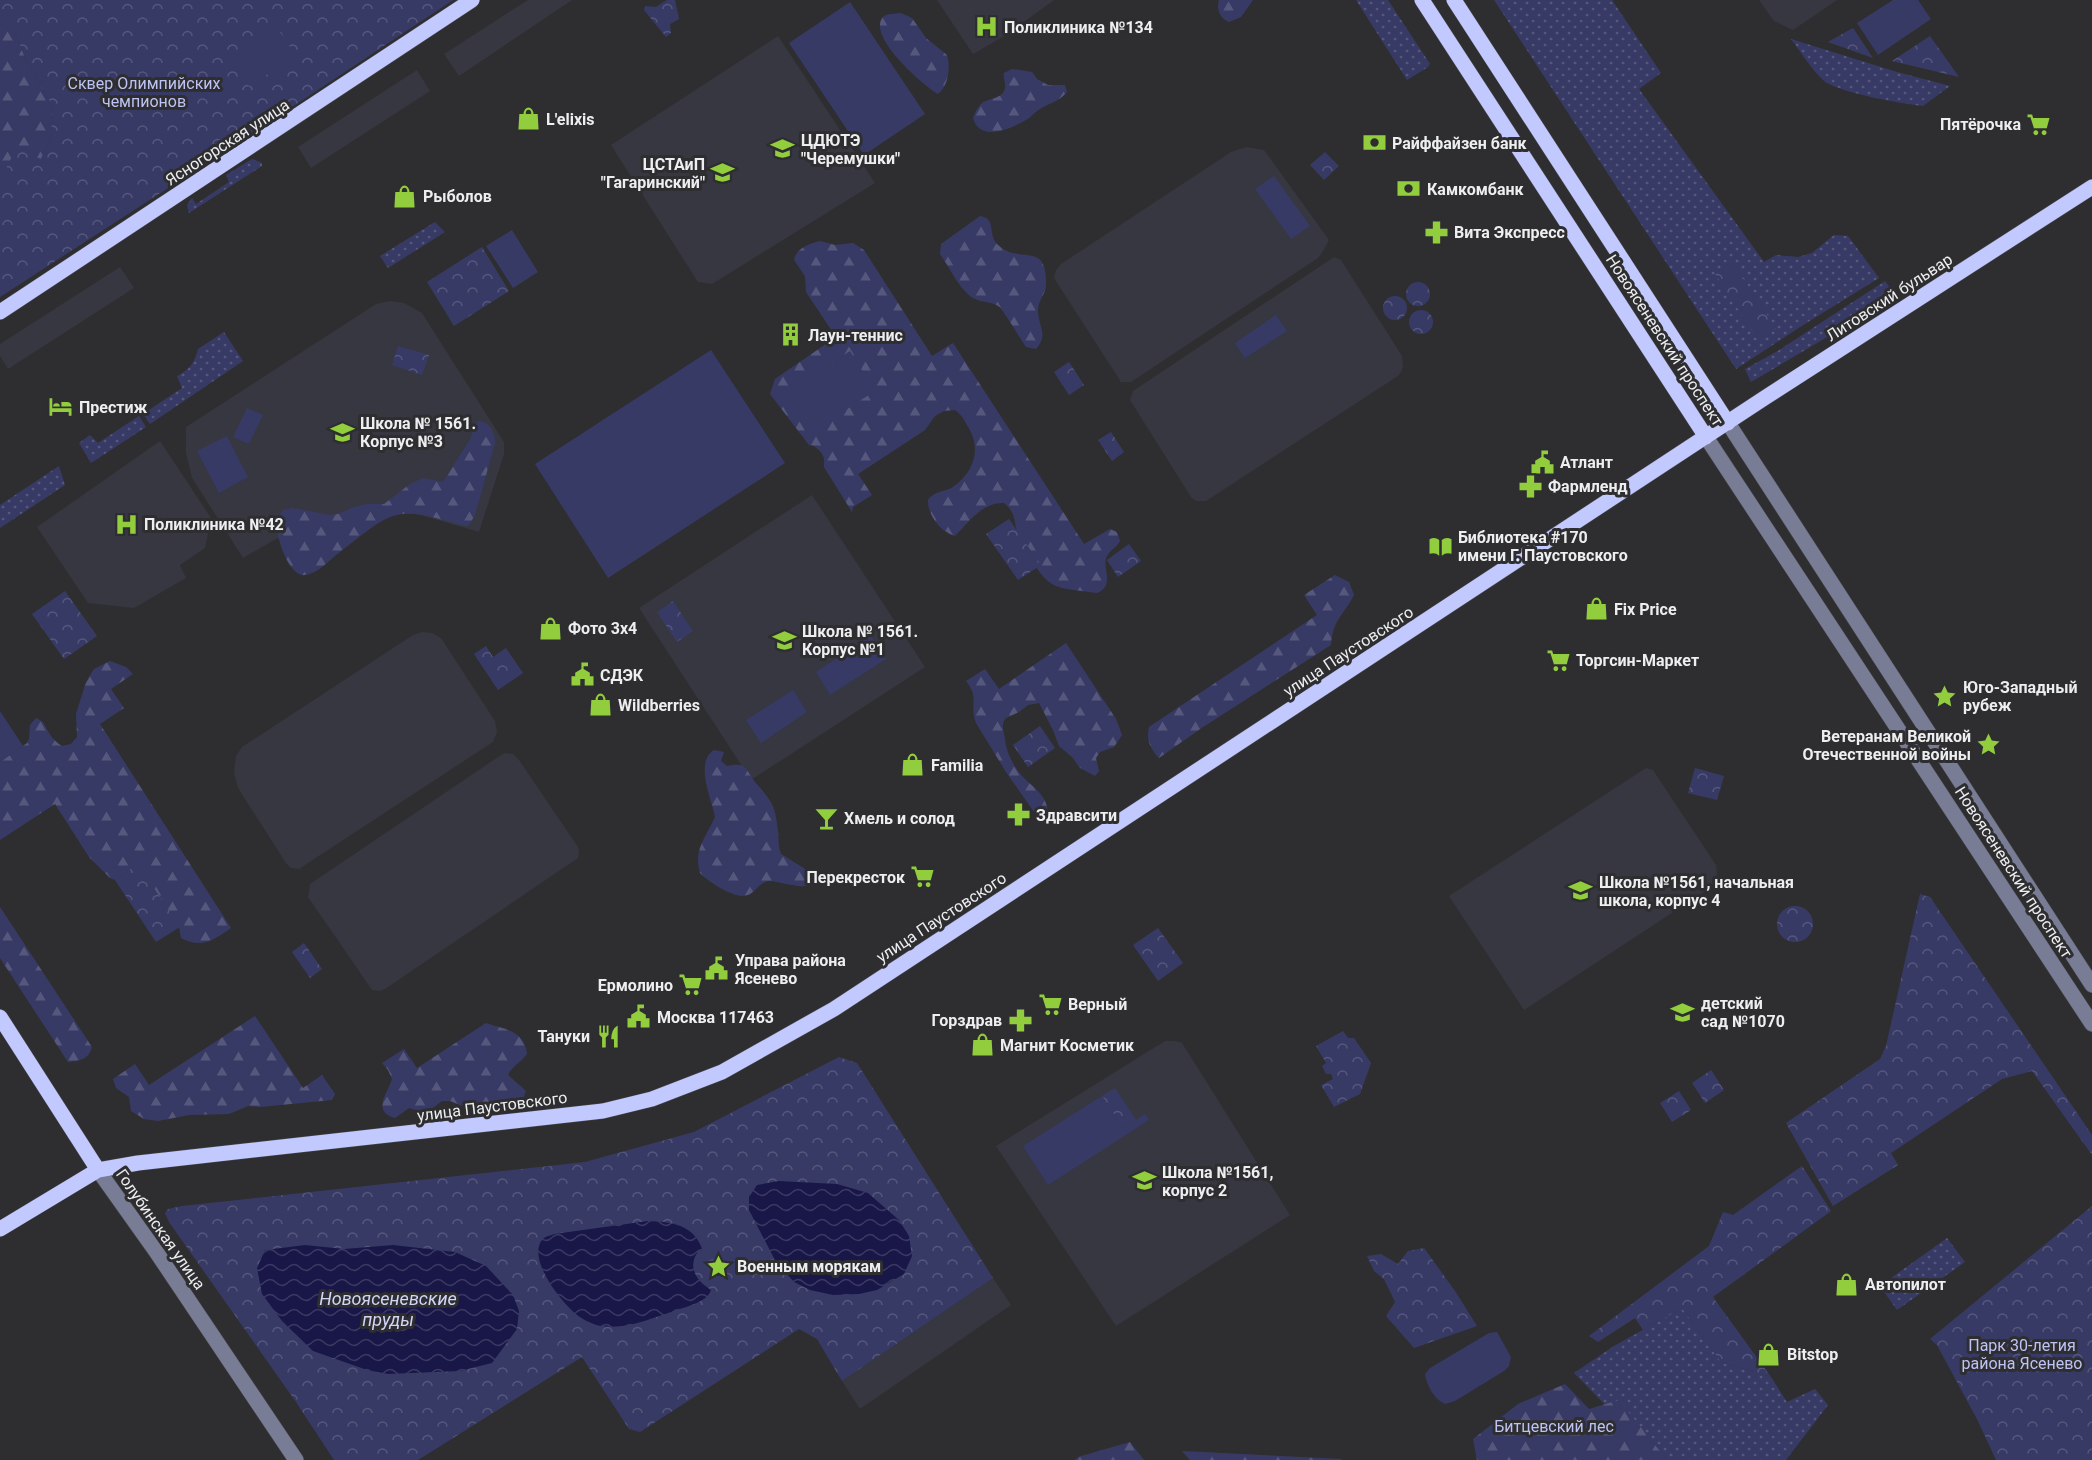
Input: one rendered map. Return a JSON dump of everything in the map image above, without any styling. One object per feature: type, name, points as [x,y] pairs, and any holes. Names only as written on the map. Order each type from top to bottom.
[{"type":"main road","name":"Ясногорская улица","points":[[0,312],[472,0]]},
{"type":"main road","name":"Новоясеневский проспект","points":[[1422,0],[1706,437]]},
{"type":"main road","name":"Новоясеневский проспект","points":[[1454,0],[1728,423]]},
{"type":"main road","name":"Литовский бульвар","points":[[1706,437],[2092,188]]},
{"type":"main road","name":"улица Паустовского","points":[[98,1170],[138,1163],[603,1111],[652,1099],[722,1072],[834,1009],[1706,437]]},
{"type":"main road","name":"Голубинская улица","points":[[0,1017],[98,1170]]},
{"type":"main road","points":[[0,1229],[98,1170]]},
{"type":"street","name":"Новоясеневский проспект","points":[[1728,423],[2092,985]]},
{"type":"street","name":"Новоясеневский проспект","points":[[1706,437],[2092,1024]]},
{"type":"street","points":[[1879,698],[1886,704],[1895,702],[1900,695],[1899,687]]},
{"type":"street","points":[[1925,769],[1923,761],[1928,754],[1936,752],[1943,757]]},
{"type":"street","name":"Голубинская улица","points":[[98,1170],[157,1253],[296,1460]]},
{"type":"shaded area","points":[[528,0],[572,0],[459,76],[444,54]]},
{"type":"shaded area","name":"Поликлиника №134","points":[[937,0],[1054,0],[1006,35],[973,54]]},
{"type":"shaded area","points":[[1759,0],[1837,0],[1793,30],[1774,21]]},
{"type":"shaded area","points":[[778,36],[875,183],[712,284],[698,282],[611,145]]},
{"type":"shaded area","points":[[417,70],[430,91],[311,168],[298,147]]},
{"type":"shaded area","points":[[1246,147],[1264,150],[1329,240],[1318,258],[1131,382],[1121,382],[1054,278],[1056,270],[1061,264],[1231,152]]},
{"type":"shaded area","points":[[1334,257],[1341,260],[1402,356],[1401,372],[1206,501],[1196,501],[1191,497],[1130,400],[1133,391]]},
{"type":"shaded area","points":[[120,267],[134,288],[8,369],[0,356],[0,344]]},
{"type":"shaded area","name":"Школа № 1561. Корпус №3","points":[[390,301],[404,303],[422,313],[504,442],[504,454],[479,532],[407,511],[276,539],[243,558],[192,478],[186,453],[186,427],[376,304]]},
{"type":"shaded area","name":"Поликлиника №42","points":[[160,441],[211,518],[205,548],[180,565],[186,578],[134,608],[88,603],[37,527]]},
{"type":"shaded area","name":"Школа № 1561. Корпус №1","points":[[812,495],[925,667],[751,780],[639,608]]},
{"type":"shaded area","points":[[422,632],[432,633],[441,638],[495,721],[497,732],[493,742],[300,869],[291,868],[238,788],[234,772],[236,756],[242,747],[413,635]]},
{"type":"shaded area","points":[[504,753],[513,754],[519,760],[578,847],[578,858],[385,989],[372,990],[308,897],[310,884]]},
{"type":"shaded area","name":"Школа №1561, начальная школа, корпус 4","points":[[1646,768],[1653,770],[1716,865],[1716,881],[1713,886],[1524,1010],[1449,896]]},
{"type":"shaded area","name":"Школа №1561, корпус 2","points":[[1165,1041],[1182,1043],[1290,1215],[1116,1326],[996,1146]]},
{"type":"shaded area","points":[[993,1278],[1011,1305],[860,1409],[842,1381]]},
{"type":"green space","name":"Сквер Олимпийских чемпионов","points":[[0,0],[453,0],[0,297],[0,181],[16,148],[41,159],[50,141],[53,112],[49,100],[26,60],[16,35],[0,23]]},
{"type":"green space","points":[[667,0],[675,0],[679,19],[670,24],[671,33],[666,37],[644,10],[645,6],[656,7]]},
{"type":"green space","points":[[1219,0],[1253,0],[1241,17],[1229,22],[1220,13]]},
{"type":"green space","points":[[1356,0],[1388,0],[1430,64],[1428,67],[1407,80]]},
{"type":"green space","points":[[1494,0],[1612,0],[1661,73],[1639,89],[1764,262],[1776,255],[1798,257],[1812,253],[1834,235],[1848,236],[1879,278],[1736,369]]},
{"type":"green space","points":[[1893,0],[1918,0],[1931,19],[1878,55],[1857,23]]},
{"type":"green space","points":[[850,2],[925,114],[864,155],[789,43]]},
{"type":"green space","points":[[901,13],[912,18],[926,38],[947,55],[948,76],[944,87],[938,94],[899,60],[882,36],[880,25],[883,17]]},
{"type":"green space","points":[[0,23],[16,35],[26,60],[49,100],[53,112],[50,141],[41,159],[0,181]]},
{"type":"green space","points":[[1853,28],[1873,58],[1828,42]]},
{"type":"green space","points":[[278,29],[296,56],[249,86],[231,60]]},
{"type":"green space","points":[[1930,36],[1959,77],[1892,61]]},
{"type":"green space","points":[[1791,39],[1950,86],[1923,106],[1841,89],[1823,80]]},
{"type":"green space","points":[[1012,69],[1032,72],[1037,79],[1048,85],[1065,85],[1067,92],[1029,118],[1007,129],[990,132],[983,130],[977,126],[973,118],[975,112],[984,102],[1004,92],[1004,73]]},
{"type":"green space","points":[[1325,152],[1339,166],[1324,180],[1310,165]]},
{"type":"green space","points":[[252,159],[262,163],[262,166],[189,213],[187,205],[192,198],[196,204],[229,182],[226,175]]},
{"type":"green space","points":[[1274,176],[1310,226],[1291,239],[1255,189]]},
{"type":"green space","points":[[980,216],[988,220],[994,240],[1005,250],[1030,255],[1042,262],[1046,284],[1038,310],[1042,339],[1036,349],[1026,347],[1001,308],[995,304],[976,300],[968,294],[940,254],[941,244]]},
{"type":"green space","points":[[435,222],[445,232],[388,268],[380,256]]},
{"type":"green space","points":[[512,230],[538,272],[513,288],[486,246]]},
{"type":"green space","points":[[820,241],[835,245],[853,243],[864,250],[932,356],[953,343],[1084,544],[1110,529],[1117,532],[1120,541],[1107,556],[1107,581],[1103,590],[1097,593],[1072,590],[1048,581],[1035,566],[1022,543],[1012,513],[1004,503],[982,510],[955,536],[944,531],[936,522],[930,512],[928,500],[933,495],[961,481],[974,459],[972,434],[955,410],[944,411],[935,416],[925,430],[858,474],[872,495],[853,507],[852,512],[824,467],[821,452],[809,445],[770,394],[775,379],[836,337],[806,292],[805,276],[794,260],[797,252],[807,245]]},
{"type":"green space","points":[[482,247],[509,291],[454,326],[427,282]]},
{"type":"green space","points":[[1733,263],[1776,328],[1758,340],[1715,274]]},
{"type":"green space","points":[[1885,281],[1894,293],[1890,300],[1751,382],[1745,369],[1776,352]]},
{"type":"green space","points":[[1418,282],[1426,286],[1430,294],[1426,302],[1418,306],[1410,302],[1406,294],[1410,286]]},
{"type":"green space","points":[[1395,296],[1403,300],[1407,308],[1403,316],[1395,320],[1387,316],[1383,308],[1387,300]]},
{"type":"green space","points":[[1421,310],[1429,314],[1433,322],[1429,330],[1421,334],[1413,330],[1409,322],[1413,314]]},
{"type":"green space","points":[[1276,315],[1287,331],[1245,358],[1235,343]]},
{"type":"green space","points":[[224,332],[243,361],[150,424],[143,414],[182,388],[177,376],[191,366],[198,349]]},
{"type":"green space","points":[[398,346],[429,355],[422,375],[392,365]]},
{"type":"green space","points":[[711,350],[785,463],[608,578],[535,464]]},
{"type":"green space","points":[[850,351],[875,391],[808,434],[783,394]]},
{"type":"green space","points":[[1069,362],[1084,385],[1069,395],[1054,372]]},
{"type":"green space","points":[[247,408],[263,415],[249,444],[233,437]]},
{"type":"green space","points":[[139,416],[146,427],[91,463],[79,443],[90,435],[98,443]]},
{"type":"green space","points":[[478,421],[486,423],[491,428],[495,443],[475,515],[469,525],[465,526],[429,516],[402,514],[393,516],[372,527],[315,572],[305,575],[294,570],[284,554],[278,536],[277,522],[283,510],[292,508],[330,515],[338,514],[354,507],[384,504],[410,484],[423,478],[443,482],[471,438]]},
{"type":"green space","points":[[1111,432],[1124,452],[1112,461],[1098,440]]},
{"type":"green space","points":[[227,436],[248,477],[219,493],[197,451]]},
{"type":"green space","points":[[59,466],[65,485],[0,528],[0,505]]},
{"type":"green space","points":[[1009,519],[1041,565],[1018,580],[986,534]]},
{"type":"green space","points":[[1129,544],[1141,561],[1118,577],[1107,560]]},
{"type":"green space","points":[[1335,575],[1349,582],[1354,595],[1336,623],[1331,645],[1159,758],[1150,744],[1149,727],[1317,615],[1304,595]]},
{"type":"green space","points":[[65,591],[97,636],[64,659],[32,614]]},
{"type":"green space","points":[[673,601],[693,631],[677,642],[657,612]]},
{"type":"green space","points":[[871,636],[886,659],[830,695],[816,672]]},
{"type":"green space","points":[[1066,643],[1116,719],[1122,735],[1114,747],[1100,752],[1096,758],[1099,771],[1095,776],[1080,768],[1072,757],[1059,746],[1039,703],[1028,705],[1006,718],[1003,728],[1009,755],[1019,773],[1037,790],[1047,805],[1048,819],[1045,821],[1037,816],[1006,772],[976,723],[972,692],[966,681],[985,669],[999,689]]},
{"type":"green space","points":[[486,646],[493,657],[506,648],[523,673],[498,690],[474,654]]},
{"type":"green space","points":[[110,661],[126,667],[133,674],[111,689],[124,708],[100,724],[231,928],[207,942],[195,943],[181,938],[179,927],[137,865],[115,880],[110,878],[89,857],[55,804],[0,840],[0,762],[27,743],[30,725],[36,718],[43,722],[51,736],[62,746],[71,744],[77,737],[76,714],[86,682],[94,669]]},
{"type":"green space","points":[[793,690],[807,712],[761,743],[746,720]]},
{"type":"green space","points":[[0,711],[23,746],[0,762]]},
{"type":"green space","points":[[1040,726],[1055,748],[1028,767],[1013,745]]},
{"type":"green space","points":[[714,750],[724,752],[721,761],[727,766],[745,767],[769,799],[776,815],[781,854],[810,872],[813,880],[811,884],[798,886],[769,881],[745,896],[731,893],[717,886],[700,873],[699,850],[715,817],[705,772],[705,763]]},
{"type":"green space","points":[[1695,768],[1724,776],[1717,800],[1688,793]]},
{"type":"green space","points":[[138,864],[180,927],[156,942],[115,880]]},
{"type":"green space","points":[[1920,894],[1930,897],[2092,1135],[2092,1155],[2032,1071],[2002,1079],[1891,1153],[1898,1165],[1833,1206],[1786,1123],[1880,1059],[1886,1046]]},
{"type":"green space","points":[[1795,906],[1808,911],[1813,924],[1808,937],[1795,942],[1782,937],[1777,924],[1782,911]]},
{"type":"green space","points":[[0,907],[92,1047],[83,1059],[68,1062],[0,958]]},
{"type":"green space","points":[[1158,928],[1183,963],[1158,981],[1133,945]]},
{"type":"green space","points":[[304,943],[322,969],[310,978],[292,952]]},
{"type":"green space","points":[[255,1016],[303,1088],[322,1075],[335,1094],[332,1100],[260,1107],[248,1106],[229,1114],[189,1115],[158,1121],[144,1119],[131,1111],[129,1097],[116,1088],[113,1079],[135,1064],[149,1085]]},
{"type":"green space","points":[[486,1023],[518,1035],[525,1046],[527,1054],[508,1075],[526,1091],[522,1101],[509,1105],[484,1102],[467,1108],[450,1101],[442,1101],[426,1113],[409,1108],[395,1118],[384,1111],[383,1101],[392,1079],[382,1063],[404,1049],[417,1068]]},
{"type":"green space","points":[[1343,1031],[1348,1038],[1354,1038],[1371,1063],[1360,1094],[1334,1107],[1321,1085],[1333,1079],[1331,1074],[1326,1074],[1322,1066],[1326,1063],[1316,1046]]},
{"type":"green space","points":[[839,1057],[857,1063],[993,1278],[842,1381],[817,1339],[799,1329],[640,1432],[629,1429],[582,1357],[418,1460],[334,1460],[165,1213],[168,1209],[182,1206],[585,1162],[694,1132]]},
{"type":"green space","points":[[1711,1070],[1724,1090],[1705,1103],[1692,1083]]},
{"type":"green space","points":[[1115,1088],[1136,1120],[1123,1128],[1102,1096]]},
{"type":"green space","points":[[1679,1091],[1691,1110],[1672,1122],[1660,1103]]},
{"type":"green space","points":[[1102,1096],[1123,1128],[1145,1114],[1149,1120],[1048,1185],[1023,1146]]},
{"type":"green space","points":[[1802,1166],[1831,1211],[1713,1297],[1771,1377],[1721,1362],[1682,1308],[1643,1330],[1635,1318],[1598,1342],[1589,1336],[1709,1246],[1723,1212],[1733,1215]]},
{"type":"green space","name":"Парк 30-летия района Ясенево","points":[[2092,1206],[2092,1460],[1996,1460],[1937,1345],[1930,1339]]},
{"type":"green space","points":[[1947,1238],[1965,1262],[1897,1310],[1880,1286]]},
{"type":"green space","points":[[1424,1248],[1477,1326],[1414,1348],[1386,1316],[1395,1302],[1384,1279],[1374,1271],[1367,1256],[1381,1254],[1398,1264],[1408,1251]]},
{"type":"green space","points":[[1682,1308],[1721,1362],[1771,1377],[1787,1402],[1815,1389],[1828,1405],[1786,1460],[1659,1460],[1574,1373],[1614,1346]]},
{"type":"green space","points":[[1497,1332],[1511,1357],[1509,1366],[1455,1401],[1445,1404],[1438,1399],[1426,1379],[1425,1374],[1430,1368],[1489,1333]]},
{"type":"green space","name":"Битцевский лес","points":[[1565,1384],[1589,1409],[1619,1400],[1667,1460],[1477,1460],[1473,1439],[1518,1404]]},
{"type":"green space","points":[[1130,1442],[1144,1460],[1075,1460],[1078,1457]]},
{"type":"green space","points":[[1182,1451],[1341,1459],[1342,1460],[1190,1460]]},
{"type":"water","points":[[779,1181],[837,1184],[868,1193],[899,1220],[909,1236],[912,1256],[904,1274],[877,1290],[859,1294],[833,1295],[810,1290],[794,1282],[776,1262],[749,1210],[749,1197],[757,1185]]},
{"type":"water","points":[[648,1221],[681,1226],[694,1235],[703,1251],[699,1250],[695,1256],[694,1272],[711,1290],[709,1294],[692,1305],[630,1325],[601,1326],[578,1316],[555,1290],[542,1269],[539,1248],[542,1240],[554,1234]]},
{"type":"water","name":"Новоясеневские пруды","points":[[305,1245],[344,1249],[393,1245],[455,1252],[486,1266],[513,1295],[519,1311],[517,1329],[492,1363],[460,1371],[388,1374],[367,1370],[313,1351],[282,1321],[262,1294],[257,1268],[265,1250]]},
{"type":"place","name":"Поликлиника №134","points":[[986,27]]},
{"type":"place","name":"L'elixis","points":[[528,119]]},
{"type":"place","name":"Пятёрочка","points":[[2039,124]]},
{"type":"place","name":"Райффайзен банк","points":[[1374,143]]},
{"type":"place","name":"ЦДЮТЭ \"Черемушки\"","points":[[783,149]]},
{"type":"place","name":"ЦСТАиП \"Гагаринский\"","points":[[723,173]]},
{"type":"place","name":"Камкомбанк","points":[[1409,189]]},
{"type":"place","name":"Рыболов","points":[[405,196]]},
{"type":"place","name":"Вита Экспресс","points":[[1436,232]]},
{"type":"place","name":"Лаун-теннис","points":[[790,335]]},
{"type":"place","name":"Престиж","points":[[61,407]]},
{"type":"place","name":"Школа № 1561. Корпус №3","points":[[342,432]]},
{"type":"place","name":"Атлант","points":[[1542,462]]},
{"type":"place","name":"Фармленд","points":[[1530,486]]},
{"type":"place","name":"Поликлиника №42","points":[[126,524]]},
{"type":"place","name":"Библиотека #170 имени Г. Паустовского","points":[[1440,546]]},
{"type":"place","name":"Fix Price","points":[[1596,609]]},
{"type":"place","name":"Фото 3х4","points":[[550,628]]},
{"type":"place","name":"Школа № 1561. Корпус №1","points":[[784,640]]},
{"type":"place","name":"Торгсин-Маркет","points":[[1558,660]]},
{"type":"place","name":"СДЭК","points":[[582,675]]},
{"type":"place","name":"Юго-Западный рубеж","points":[[1945,696]]},
{"type":"place","name":"Wildberries","points":[[600,705]]},
{"type":"place","name":"Ветеранам Великой Отечественной войны","points":[[1989,745]]},
{"type":"place","name":"Familia","points":[[913,765]]},
{"type":"place","name":"Здравсити","points":[[1018,815]]},
{"type":"place","name":"Хмель и солод","points":[[826,818]]},
{"type":"place","name":"Перекресток","points":[[923,877]]},
{"type":"place","name":"Школа №1561, начальная школа, корпус 4","points":[[1581,891]]},
{"type":"place","name":"Управа района Ясенево","points":[[717,969]]},
{"type":"place","name":"Ермолино","points":[[691,985]]},
{"type":"place","name":"Верный","points":[[1050,1004]]},
{"type":"place","name":"детский сад №1070","points":[[1683,1012]]},
{"type":"place","name":"Москва 117463","points":[[639,1017]]},
{"type":"place","name":"Горздрав","points":[[1020,1020]]},
{"type":"place","name":"Тануки","points":[[608,1036]]},
{"type":"place","name":"Магнит Косметик","points":[[982,1045]]},
{"type":"place","name":"Школа №1561, корпус 2","points":[[1144,1181]]},
{"type":"place","name":"Военным морякам","points":[[719,1266]]},
{"type":"place","name":"Автопилот","points":[[1847,1284]]},
{"type":"place","name":"Bitstop","points":[[1769,1354]]}]
